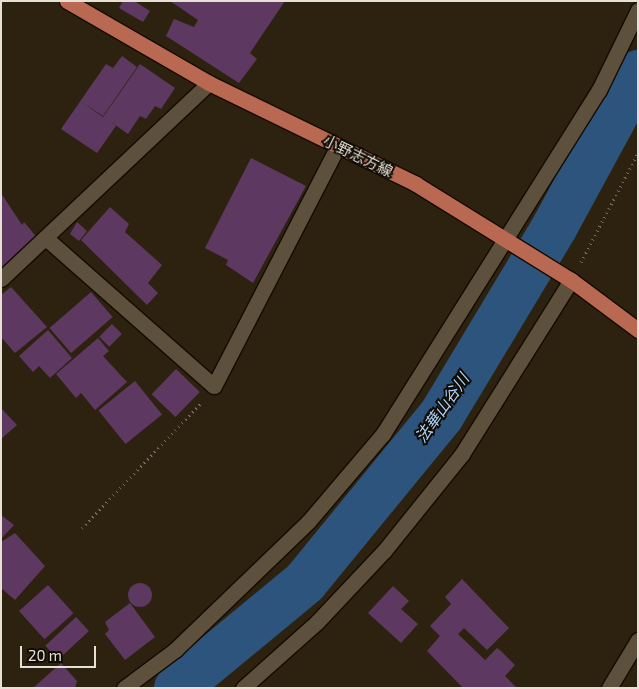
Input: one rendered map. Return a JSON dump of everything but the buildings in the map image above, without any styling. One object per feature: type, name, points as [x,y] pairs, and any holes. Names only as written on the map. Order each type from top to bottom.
[{"type":"main road","name":"小野志方線","points":[[67,1],[209,83],[416,184],[571,280],[638,330]]},
{"type":"street","points":[[124,688],[175,650],[308,522],[383,434],[599,90],[638,10]]},
{"type":"street","points":[[1,279],[46,239],[209,83]]},
{"type":"street","points":[[46,239],[214,386],[338,146]]},
{"type":"street","points":[[243,688],[324,615],[384,551],[456,462],[571,280]]},
{"type":"street","points":[[609,688],[638,640]]},
{"type":"path","points":[[571,280],[638,153]]},
{"type":"path","points":[[82,528],[214,386]]},
{"type":"waterway","name":"法華山谷川","points":[[177,688],[305,582],[441,416],[555,226],[638,73]]}]
